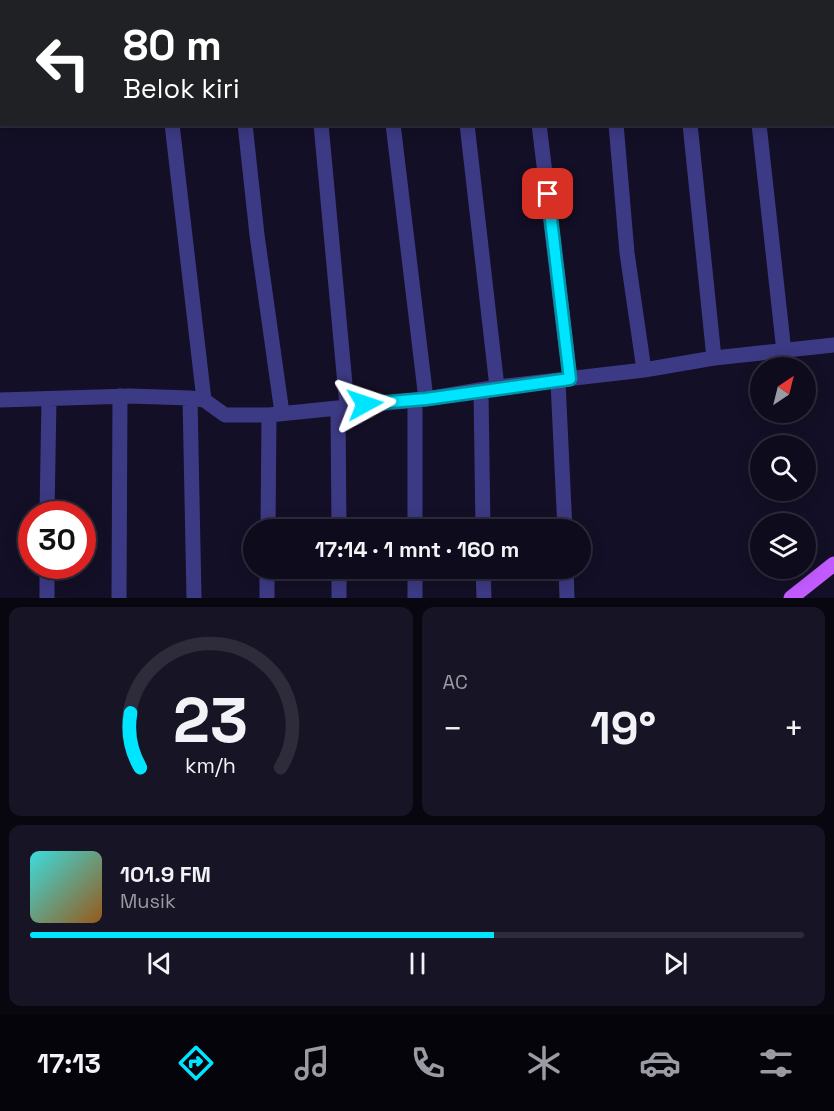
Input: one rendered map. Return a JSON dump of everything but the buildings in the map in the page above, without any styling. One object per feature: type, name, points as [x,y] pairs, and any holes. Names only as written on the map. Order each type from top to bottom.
[{"type":"main road","points":[[791,598],[834,564]]},
{"type":"street","points":[[172,126],[197,399],[194,598]]},
{"type":"street","points":[[245,126],[276,414],[269,519]]},
{"type":"street","points":[[321,126],[343,407],[339,519]]},
{"type":"street","points":[[393,126],[420,400],[415,519]]},
{"type":"street","points":[[467,126],[497,387]]},
{"type":"street","points":[[539,126],[564,380],[565,519]]},
{"type":"street","points":[[616,126],[627,253],[644,370]]},
{"type":"street","points":[[690,126],[714,358]]},
{"type":"street","points":[[759,126],[784,352]]},
{"type":"street","points":[[0,400],[120,396],[197,399],[225,415],[276,414],[420,400],[497,387],[644,370],[714,358],[834,345]]},
{"type":"street","points":[[481,391],[483,519]]},
{"type":"street","points":[[119,598],[120,396]]},
{"type":"street","points":[[48,399],[48,501]]},
{"type":"street","points":[[47,579],[47,598]]},
{"type":"street","points":[[267,579],[267,598]]},
{"type":"street","points":[[339,579],[339,598]]},
{"type":"street","points":[[415,579],[415,598]]},
{"type":"street","points":[[483,579],[484,598]]},
{"type":"street","points":[[566,579],[567,598]]},
{"type":"route","points":[[365,404],[426,399],[497,387],[570,379],[548,194]]}]
